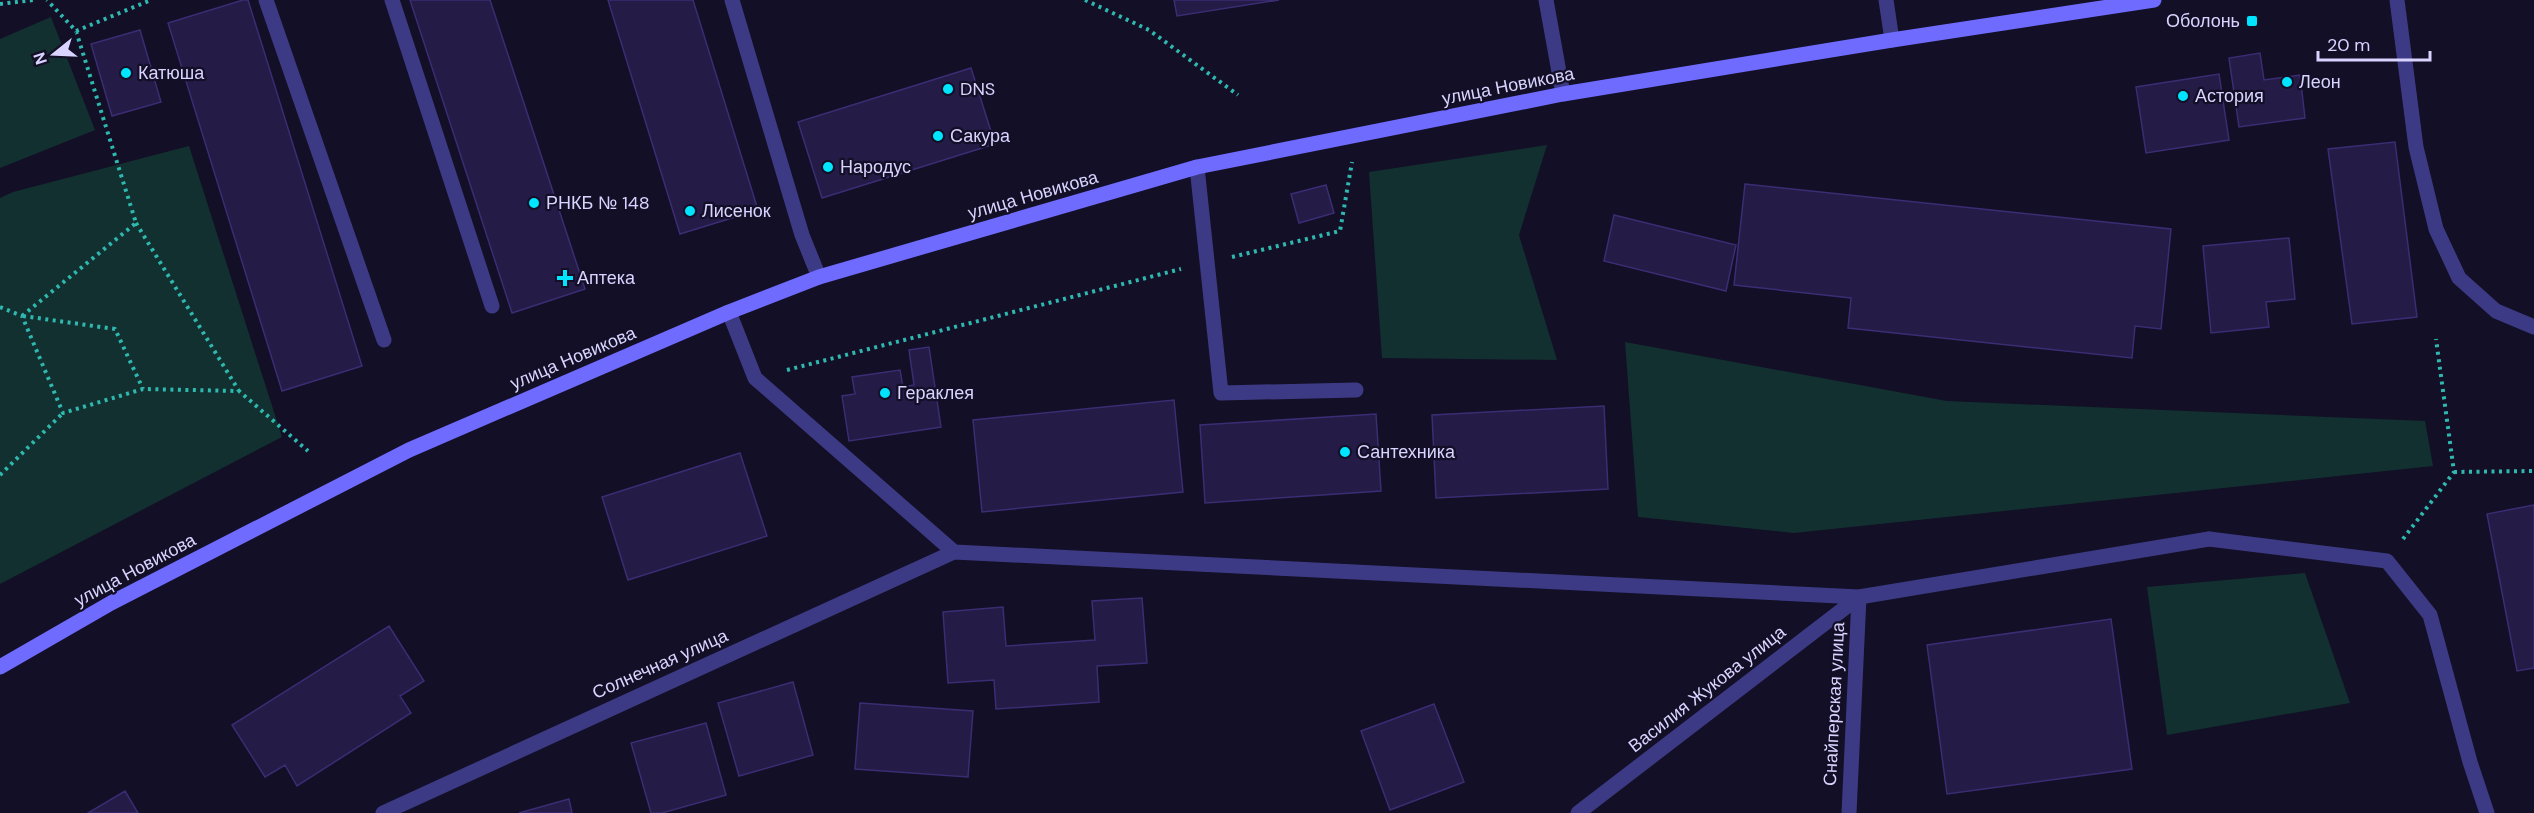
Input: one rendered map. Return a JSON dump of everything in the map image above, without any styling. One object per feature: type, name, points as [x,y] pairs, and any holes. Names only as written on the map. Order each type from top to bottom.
[{"type":"main road","name":"улица Новикова","points":[[0,668],[111,603],[409,450],[729,312],[819,277],[1197,167],[1563,94],[2154,0]]},
{"type":"street","points":[[266,0],[384,340]]},
{"type":"street","points":[[392,0],[492,306]]},
{"type":"street","points":[[732,0],[802,235],[819,277]]},
{"type":"street","points":[[1546,0],[1563,94]]},
{"type":"street","points":[[1886,0],[1892,40]]},
{"type":"street","points":[[2397,0],[2416,147],[2436,228],[2459,278],[2496,311],[2534,327]]},
{"type":"street","points":[[1197,167],[1221,393],[1356,390]]},
{"type":"street","points":[[729,312],[755,378],[954,552],[1859,597],[2209,539],[2387,561],[2430,615],[2470,762],[2487,813]]},
{"type":"street","name":"Солнечная улица","points":[[383,813],[954,552]]},
{"type":"street","name":"Василия Жукова улица","points":[[1578,813],[1859,597]]},
{"type":"street","name":"Снайперская улица","points":[[1849,813],[1859,597]]},
{"type":"path","points":[[0,4],[33,0]]},
{"type":"path","points":[[47,0],[76,31],[136,223],[239,391],[308,451]]},
{"type":"path","points":[[76,31],[151,0]]},
{"type":"path","points":[[1086,0],[1149,30],[1238,95]]},
{"type":"path","points":[[755,378],[1340,231],[1352,161]]},
{"type":"path","points":[[22,316],[136,223]]},
{"type":"path","points":[[0,308],[22,316],[115,329],[142,389]]},
{"type":"path","points":[[22,316],[63,413]]},
{"type":"path","points":[[2387,561],[2454,472],[2436,339]]},
{"type":"path","points":[[0,475],[63,413],[142,389],[239,391]]},
{"type":"path","points":[[2454,472],[2534,471]]},
{"type":"green space","points":[[51,17],[95,130],[0,168],[0,39]]},
{"type":"green space","points":[[1547,145],[1519,235],[1557,360],[1382,358],[1369,172]]},
{"type":"green space","points":[[189,146],[282,437],[0,584],[0,198],[13,192]]},
{"type":"green space","points":[[1625,342],[1947,401],[2425,421],[2433,466],[1794,533],[1638,517]]},
{"type":"green space","points":[[2305,573],[2350,703],[2167,735],[2147,587]]},
{"type":"building","points":[[248,0],[362,366],[282,391],[168,23]]},
{"type":"building","points":[[410,0],[490,0],[585,289],[512,313]]},
{"type":"building","points":[[608,0],[693,0],[758,210],[680,234]]},
{"type":"building","points":[[1174,0],[1279,0],[1177,16]]},
{"type":"building","name":"Катюша","points":[[140,30],[161,102],[112,116],[91,44]]},
{"type":"building","points":[[2260,53],[2264,80],[2300,75],[2305,118],[2239,127],[2229,58]]},
{"type":"building","points":[[971,68],[995,144],[822,198],[798,122]]},
{"type":"building","points":[[2219,74],[2229,140],[2146,153],[2136,87]]},
{"type":"building","points":[[2395,142],[2417,317],[2352,324],[2328,149]]},
{"type":"building","points":[[1745,184],[2171,229],[2161,329],[2135,326],[2132,358],[1848,328],[1851,298],[1734,285]]},
{"type":"building","points":[[1326,185],[1334,213],[1299,223],[1291,194]]},
{"type":"building","points":[[1614,215],[1736,245],[1726,291],[1604,261]]},
{"type":"building","points":[[2289,238],[2295,299],[2266,302],[2269,327],[2211,333],[2203,246]]},
{"type":"building","points":[[929,347],[941,427],[849,441],[842,396],[855,394],[852,377],[900,370],[903,387],[914,385],[909,350]]},
{"type":"building","points":[[1174,400],[1183,492],[982,512],[973,420]]},
{"type":"building","points":[[1604,406],[1608,489],[1436,498],[1432,415]]},
{"type":"building","points":[[1376,414],[1381,491],[1205,503],[1200,425]]},
{"type":"building","points":[[740,453],[767,536],[628,580],[602,497]]},
{"type":"building","points":[[2534,505],[2534,668],[2517,671],[2487,514]]},
{"type":"building","points":[[1142,598],[1147,663],[1097,666],[1099,702],[996,709],[994,680],[948,683],[943,612],[1003,607],[1006,646],[1095,640],[1092,601]]},
{"type":"building","points":[[2111,619],[2132,769],[1947,794],[1927,645]]},
{"type":"building","points":[[389,626],[424,681],[400,696],[411,713],[297,786],[285,765],[265,777],[232,725]]},
{"type":"building","points":[[793,682],[813,755],[739,776],[718,703]]},
{"type":"building","points":[[860,703],[973,711],[968,777],[855,769]]},
{"type":"building","points":[[1434,704],[1464,782],[1390,810],[1361,731]]},
{"type":"building","points":[[706,723],[726,795],[662,813],[651,813],[631,743]]},
{"type":"building","points":[[125,791],[138,813],[88,813]]},
{"type":"building","points":[[569,799],[572,813],[519,813]]},
{"type":"place","name":"Оболонь","points":[[2252,21]]},
{"type":"place","name":"Катюша","points":[[126,73]]},
{"type":"place","name":"Леон","points":[[2287,82]]},
{"type":"place","name":"DNS","points":[[948,89]]},
{"type":"place","name":"Астория","points":[[2183,96]]},
{"type":"place","name":"Сакура","points":[[938,136]]},
{"type":"place","name":"Народус","points":[[828,167]]},
{"type":"place","name":"РНКБ № 148","points":[[534,203]]},
{"type":"place","name":"Лисенок","points":[[690,211]]},
{"type":"place","name":"Аптека","points":[[565,278]]},
{"type":"place","name":"Гераклея","points":[[885,393]]},
{"type":"place","name":"Сантехника","points":[[1345,452]]}]
